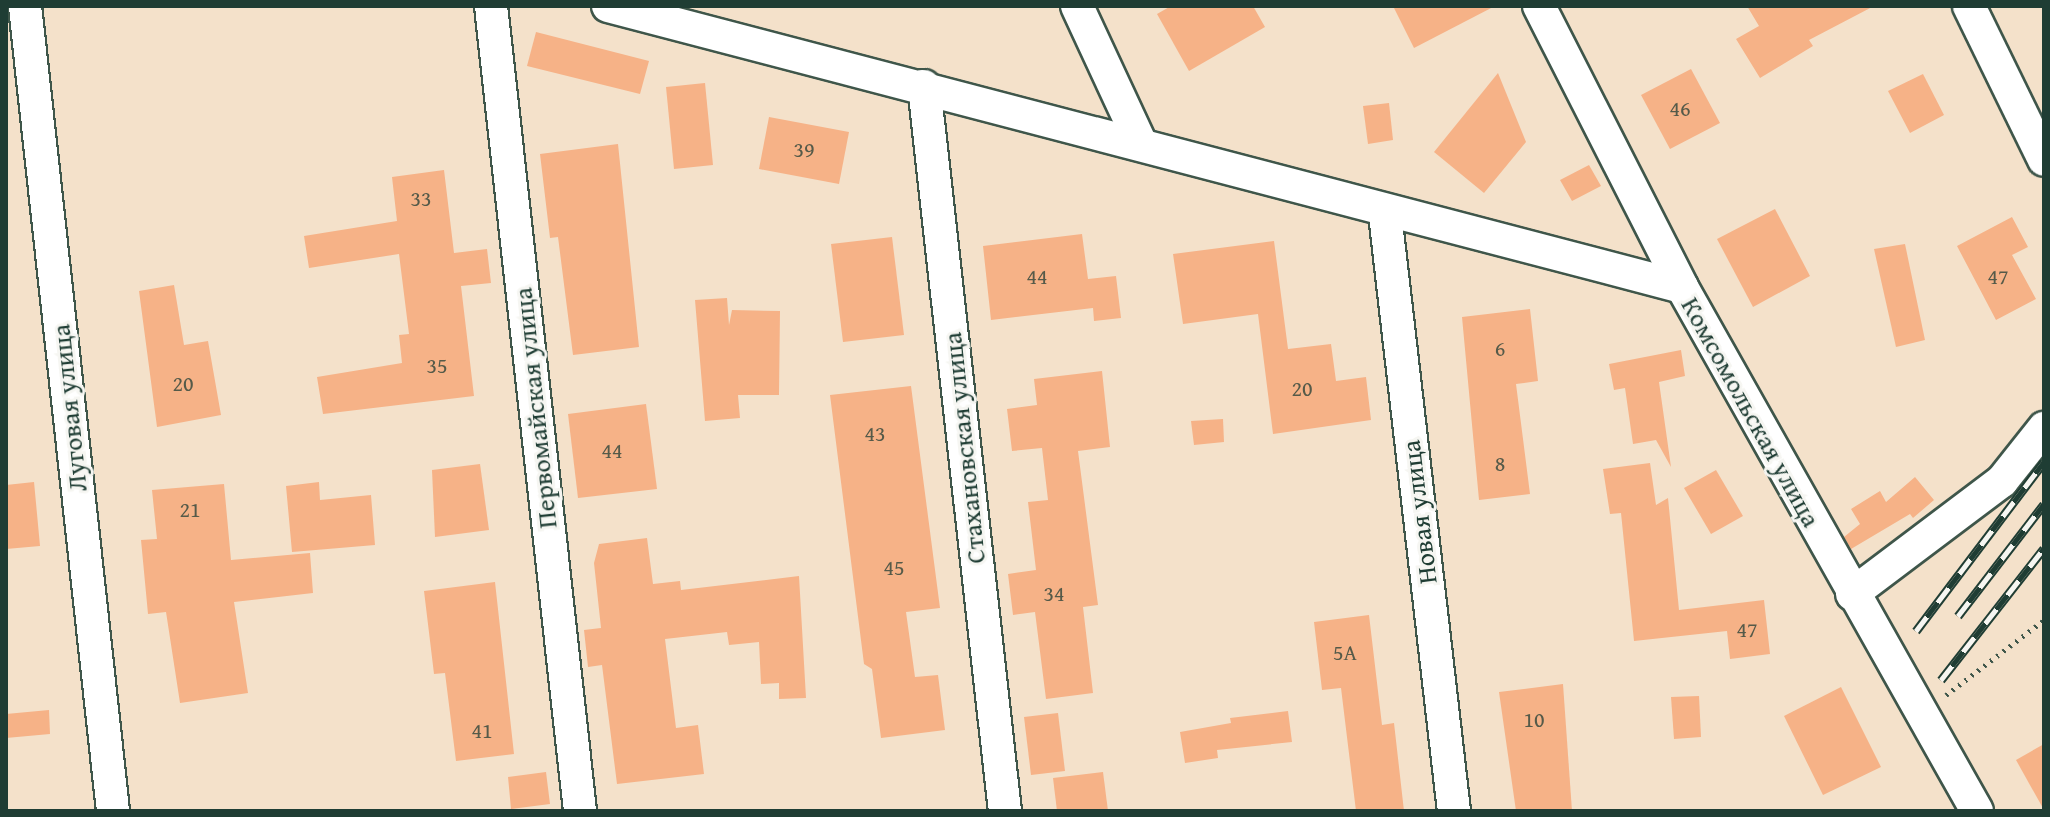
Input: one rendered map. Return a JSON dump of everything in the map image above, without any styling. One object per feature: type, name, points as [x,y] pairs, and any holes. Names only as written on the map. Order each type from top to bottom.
[{"type":"street","name":"Луговая улица","points":[[25,6],[113,811]]},
{"type":"street","name":"Первомайская улица","points":[[491,6],[580,811]]},
{"type":"street","points":[[608,6],[1140,142],[1385,214],[1682,287]]},
{"type":"street","points":[[1077,6],[1140,142]]},
{"type":"street","name":"Комсомольская улица","points":[[1539,6],[1682,287],[1920,716],[1977,811]]},
{"type":"street","points":[[1969,6],[2044,160]]},
{"type":"street","name":"Стахановская улица","points":[[924,86],[1005,811]]},
{"type":"street","name":"Новая улица","points":[[1385,214],[1454,811]]},
{"type":"street","points":[[1852,594],[2002,481],[2044,428]]},
{"type":"path","points":[[1920,716],[2044,620]]},
{"type":"building","points":[[1171,6],[1253,6],[1265,27],[1189,71],[1157,14]]},
{"type":"building","points":[[1393,6],[1495,6],[1414,48]]},
{"type":"building","points":[[1747,6],[1874,6],[1809,40],[1813,46],[1760,78],[1736,39],[1759,26]]},
{"type":"building","points":[[536,32],[649,61],[640,94],[527,66]]},
{"type":"building","points":[[1691,69],[1720,123],[1670,149],[1641,95]]},
{"type":"building","points":[[1498,73],[1526,142],[1484,193],[1434,152]]},
{"type":"building","points":[[1923,74],[1944,115],[1910,133],[1888,91]]},
{"type":"building","points":[[705,83],[713,165],[674,169],[666,87]]},
{"type":"building","points":[[1389,103],[1393,140],[1368,144],[1363,106]]},
{"type":"building","points":[[769,117],[849,132],[839,184],[759,169]]},
{"type":"building","points":[[618,144],[639,347],[573,355],[558,237],[550,238],[540,154]]},
{"type":"building","points":[[1589,165],[1601,186],[1572,201],[1560,180]]},
{"type":"building","points":[[444,170],[454,253],[487,249],[491,283],[461,286],[474,396],[323,414],[317,377],[402,363],[399,335],[409,334],[399,254],[309,268],[304,236],[397,221],[392,177]]},
{"type":"building","points":[[1775,209],[1810,276],[1753,307],[1717,239]]},
{"type":"building","points":[[2012,217],[2028,247],[2012,255],[2036,299],[1996,320],[1957,246]]},
{"type":"building","points":[[1082,234],[1088,279],[1116,276],[1121,318],[1094,321],[1093,308],[991,320],[983,246]]},
{"type":"building","points":[[892,237],[904,335],[843,342],[831,244]]},
{"type":"building","points":[[1274,241],[1288,349],[1331,344],[1336,381],[1366,377],[1371,420],[1273,434],[1258,314],[1183,324],[1173,254]]},
{"type":"building","points":[[1905,244],[1925,340],[1896,347],[1874,249]]},
{"type":"building","points":[[174,285],[184,345],[208,341],[221,415],[157,427],[139,291]]},
{"type":"building","points":[[727,298],[729,325],[732,310],[780,311],[779,395],[738,395],[740,418],[705,421],[695,300]]},
{"type":"building","points":[[1530,309],[1538,381],[1516,384],[1530,494],[1479,500],[1462,317]]},
{"type":"building","points":[[1681,350],[1685,376],[1659,382],[1671,467],[1656,440],[1633,444],[1625,388],[1614,390],[1609,364]]},
{"type":"building","points":[[1102,371],[1110,447],[1078,451],[1098,605],[1083,607],[1093,693],[1046,699],[1035,612],[1013,615],[1008,574],[1036,570],[1028,502],[1048,500],[1042,448],[1012,451],[1007,409],[1037,405],[1034,379]]},
{"type":"building","points":[[911,386],[940,608],[906,612],[915,677],[938,675],[945,730],[881,738],[872,669],[864,664],[830,395]]},
{"type":"building","points":[[646,404],[657,489],[578,498],[568,414]]},
{"type":"building","points":[[1223,419],[1224,442],[1194,445],[1191,421]]},
{"type":"building","points":[[1650,463],[1656,505],[1668,498],[1679,610],[1764,600],[1770,654],[1730,659],[1727,631],[1634,641],[1621,513],[1610,514],[1603,469]]},
{"type":"building","points":[[480,464],[489,530],[435,537],[432,470]]},
{"type":"building","points":[[1716,470],[1743,516],[1711,534],[1684,488]]},
{"type":"building","points":[[1915,477],[1934,500],[1913,518],[1910,514],[1851,549],[1844,537],[1860,524],[1851,509],[1880,491],[1886,502]]},
{"type":"building","points":[[34,482],[40,546],[6,549],[6,485]]},
{"type":"building","points":[[319,482],[320,500],[371,495],[375,545],[292,552],[286,486]]},
{"type":"building","points":[[224,484],[231,560],[310,553],[313,593],[234,602],[248,693],[180,703],[166,612],[148,614],[141,540],[157,539],[152,490]]},
{"type":"building","points":[[647,538],[653,584],[680,581],[681,590],[799,576],[806,698],[779,699],[779,683],[761,684],[759,642],[729,645],[727,632],[665,639],[676,728],[698,725],[704,774],[617,784],[602,665],[588,667],[584,630],[601,628],[594,563],[599,544]]},
{"type":"building","points":[[495,582],[514,754],[456,761],[445,673],[434,674],[424,591]]},
{"type":"building","points":[[1369,615],[1382,725],[1394,723],[1404,811],[1356,811],[1341,688],[1322,690],[1314,622]]},
{"type":"building","points":[[1563,684],[1572,811],[1516,811],[1499,692]]},
{"type":"building","points":[[1841,687],[1881,767],[1823,795],[1784,716]]},
{"type":"building","points":[[1699,696],[1701,737],[1674,739],[1671,697]]},
{"type":"building","points":[[49,710],[50,734],[6,738],[6,714]]},
{"type":"building","points":[[1288,711],[1292,742],[1217,750],[1218,758],[1185,763],[1180,732],[1231,723],[1230,718]]},
{"type":"building","points":[[1058,713],[1065,771],[1031,775],[1024,717]]},
{"type":"building","points":[[2044,744],[2044,810],[2016,760]]},
{"type":"building","points":[[546,772],[550,804],[511,809],[508,777]]},
{"type":"building","points":[[1103,772],[1108,811],[1057,811],[1053,778]]},
{"type":"railway","points":[[1916,631],[2044,462]]},
{"type":"railway","points":[[1958,616],[2044,504]]},
{"type":"railway","points":[[1941,680],[2044,548]]}]
